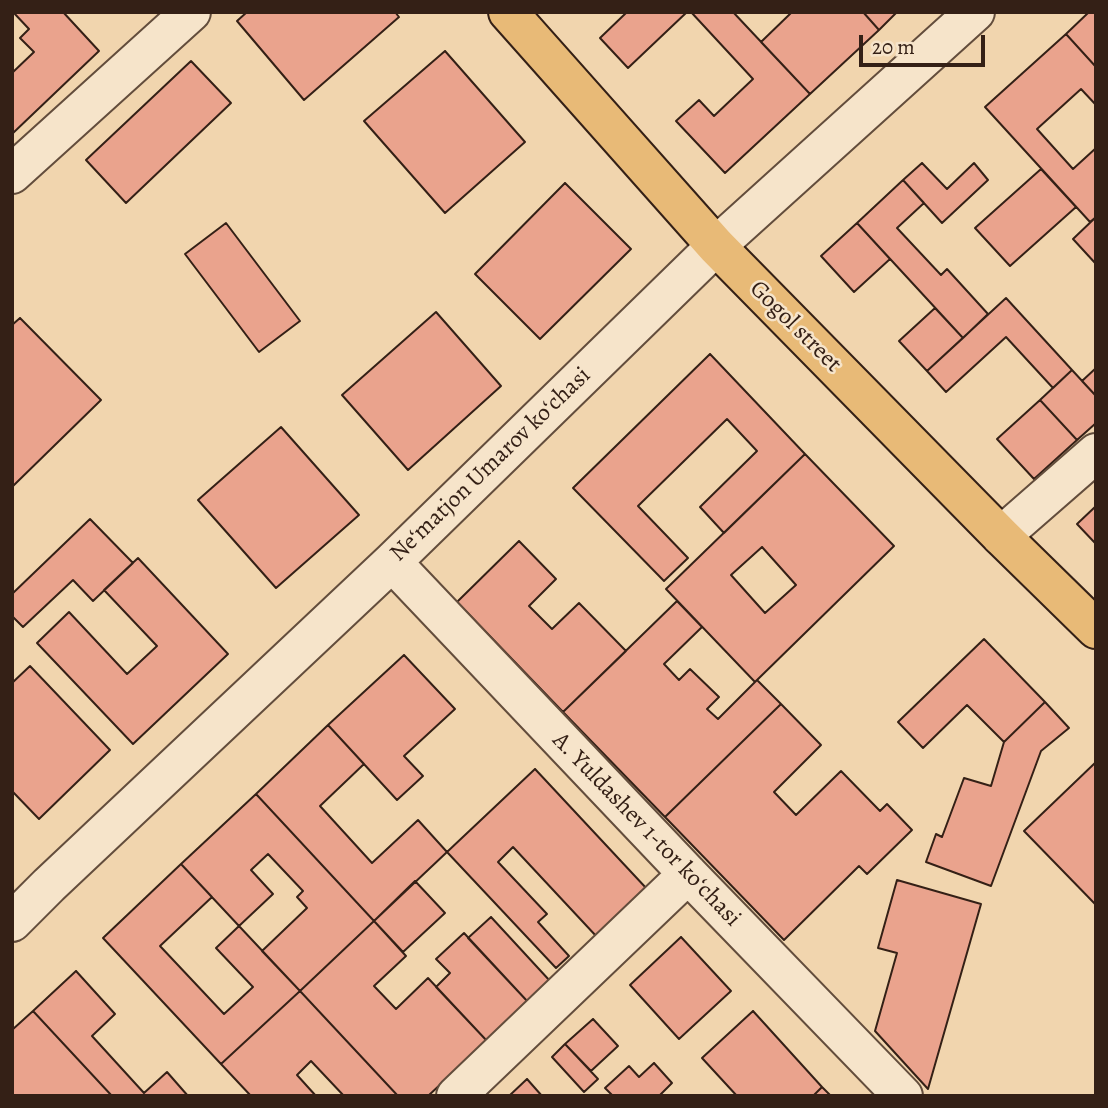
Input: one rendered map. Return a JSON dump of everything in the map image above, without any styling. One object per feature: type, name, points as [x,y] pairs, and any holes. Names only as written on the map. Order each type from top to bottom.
[{"type":"main road","name":"Gogol street","points":[[508,12],[716,246],[1096,629]]},
{"type":"street","points":[[12,174],[191,12]]},
{"type":"street","name":"Neʻmatjon Umarov koʻchasi","points":[[12,922],[392,562],[716,246],[975,12]]},
{"type":"street","points":[[1001,536],[1096,453]]},
{"type":"street","name":"A. Yuldashev 1-tor koʻchasi","points":[[392,562],[903,1096]]},
{"type":"street","points":[[456,1096],[688,874]]},
{"type":"building","points":[[13,12],[63,12],[99,51],[12,134],[12,73],[34,52],[20,38],[29,29]]},
{"type":"building","points":[[247,12],[395,12],[399,17],[304,100],[237,21]]},
{"type":"building","points":[[627,12],[687,12],[628,68],[600,38]]},
{"type":"building","points":[[691,12],[733,12],[810,94],[725,173],[676,121],[699,100],[714,116],[753,79]]},
{"type":"building","points":[[792,12],[863,12],[879,30],[810,94],[761,42]]},
{"type":"building","points":[[863,12],[897,12],[879,30]]},
{"type":"building","points":[[1089,12],[1096,12],[1096,67],[1066,34]]},
{"type":"building","points":[[1066,34],[1096,67],[1096,105],[1081,89],[1037,129],[1073,169],[1096,148],[1096,217],[1090,222],[985,107]]},
{"type":"building","points":[[445,51],[525,142],[445,213],[364,121]]},
{"type":"building","points":[[191,61],[231,103],[126,203],[86,160]]},
{"type":"building","points":[[922,163],[947,189],[974,163],[988,180],[942,223],[903,180]]},
{"type":"building","points":[[1041,169],[1076,207],[1010,266],[975,228]]},
{"type":"building","points":[[903,180],[924,203],[897,228],[941,275],[947,269],[988,314],[963,338],[857,223]]},
{"type":"building","points":[[565,183],[631,249],[540,339],[475,274]]},
{"type":"building","points":[[1096,217],[1096,264],[1073,239]]},
{"type":"building","points":[[226,223],[300,321],[259,352],[185,254]]},
{"type":"building","points":[[857,223],[890,259],[854,292],[821,256]]},
{"type":"building","points":[[1006,298],[1072,370],[1053,388],[1006,337],[946,392],[927,371]]},
{"type":"building","points":[[935,308],[963,338],[927,371],[899,341]]},
{"type":"building","points":[[436,312],[501,386],[408,470],[342,395]]},
{"type":"building","points":[[20,318],[101,400],[12,487],[12,325]]},
{"type":"building","points":[[710,354],[805,454],[724,533],[700,507],[757,451],[727,419],[638,506],[688,558],[664,581],[573,488]]},
{"type":"building","points":[[1096,368],[1096,396],[1082,381]]},
{"type":"building","points":[[1072,370],[1096,396],[1096,423],[1077,440],[1040,400]]},
{"type":"building","points":[[1040,400],[1077,440],[1034,479],[997,439]]},
{"type":"building","points":[[281,427],[359,515],[276,588],[198,500]]},
{"type":"building","points":[[805,454],[894,546],[755,682],[666,589]],"holes":[[[762,547],[796,585],[765,613],[731,575]]]},
{"type":"building","points":[[1096,506],[1096,544],[1077,524]]},
{"type":"building","points":[[90,519],[133,563],[93,601],[73,580],[23,627],[12,616],[12,594]]},
{"type":"building","points":[[519,541],[556,579],[529,606],[552,629],[579,603],[626,651],[563,712],[457,602]]},
{"type":"building","points":[[138,558],[228,654],[133,744],[37,643],[69,612],[127,674],[157,646],[104,590]]},
{"type":"building","points":[[677,601],[702,627],[664,664],[679,680],[690,669],[719,697],[707,709],[718,719],[757,680],[781,704],[665,817],[563,712]]},
{"type":"building","points":[[984,639],[1045,702],[1004,742],[967,705],[923,748],[898,722]]},
{"type":"building","points":[[404,655],[455,709],[404,756],[423,776],[397,800],[328,725]]},
{"type":"building","points":[[30,666],[110,750],[39,819],[12,791],[12,683]]},
{"type":"building","points":[[1045,702],[1069,728],[1041,751],[991,886],[926,862],[936,834],[942,837],[964,778],[991,786],[1004,742]]},
{"type":"building","points":[[781,704],[821,745],[774,792],[796,815],[841,771],[880,811],[887,804],[912,830],[867,874],[859,866],[784,940],[665,817]]},
{"type":"building","points":[[328,725],[364,764],[320,806],[372,863],[418,820],[447,852],[374,921],[256,794]]},
{"type":"building","points":[[1096,762],[1096,905],[1024,831]]},
{"type":"building","points":[[535,769],[647,889],[597,937],[513,847],[498,862],[547,914],[538,922],[569,956],[556,968],[447,852]]},
{"type":"building","points":[[256,794],[374,921],[300,991],[262,951],[307,908],[297,897],[303,891],[268,854],[251,870],[273,894],[239,926],[181,864]]},
{"type":"building","points":[[181,864],[212,897],[160,946],[224,1014],[253,987],[216,948],[239,926],[300,991],[221,1064],[103,938]]},
{"type":"building","points":[[897,880],[981,904],[928,1089],[875,1031],[897,953],[878,948]]},
{"type":"building","points":[[415,881],[445,913],[403,952],[374,921]]},
{"type":"building","points":[[491,917],[550,981],[528,1002],[468,938]]},
{"type":"building","points":[[374,921],[406,956],[374,986],[396,1009],[428,978],[487,1041],[428,1096],[398,1096],[300,991]]},
{"type":"building","points":[[464,933],[528,1002],[487,1041],[436,987],[450,973],[436,959]]},
{"type":"building","points":[[681,937],[731,991],[679,1039],[630,985]]},
{"type":"building","points":[[76,971],[115,1014],[92,1036],[144,1093],[167,1072],[188,1096],[112,1096],[33,1011]]},
{"type":"building","points":[[300,991],[398,1096],[344,1096],[311,1061],[297,1075],[316,1096],[251,1096],[221,1064]]},
{"type":"building","points":[[33,1011],[112,1096],[12,1096],[12,1030]]},
{"type":"building","points":[[753,1011],[822,1087],[813,1096],[737,1096],[702,1058]]},
{"type":"building","points":[[593,1019],[618,1046],[591,1071],[565,1044]]},
{"type":"building","points":[[565,1044],[598,1079],[584,1092],[552,1057]]},
{"type":"building","points":[[654,1063],[672,1083],[659,1096],[613,1096],[605,1088],[629,1066],[639,1077]]},
{"type":"building","points":[[527,1079],[542,1096],[509,1096]]},
{"type":"building","points":[[822,1087],[831,1096],[813,1096]]}]
